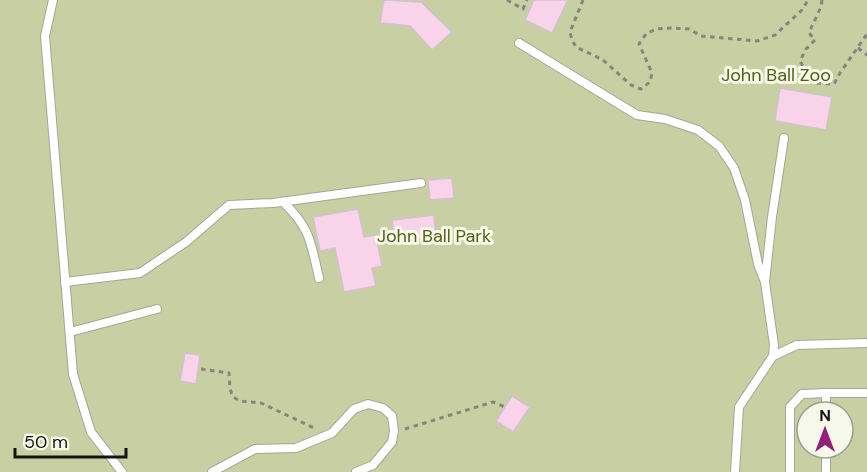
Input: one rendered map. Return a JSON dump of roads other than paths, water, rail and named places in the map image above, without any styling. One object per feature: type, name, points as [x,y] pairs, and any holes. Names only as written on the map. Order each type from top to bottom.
[{"type":"lane","points":[[53,0],[45,36],[73,374],[91,432],[122,472]]},
{"type":"lane","points":[[519,43],[637,115],[665,119],[698,130],[719,146],[734,168],[745,200],[758,264],[765,282],[774,345],[773,356],[739,407],[735,472]]},
{"type":"lane","points":[[765,282],[784,138]]},
{"type":"lane","points":[[65,282],[140,273],[186,242],[229,205],[283,202],[421,183]]},
{"type":"lane","points":[[283,202],[297,216],[310,236],[319,278]]},
{"type":"lane","points":[[69,332],[157,309]]},
{"type":"lane","points":[[773,356],[797,345],[867,343]]},
{"type":"lane","points":[[826,393],[826,400]]},
{"type":"lane","points":[[790,472],[790,407],[802,394],[867,393]]},
{"type":"lane","points":[[212,472],[255,449],[296,448],[326,436],[332,433],[354,409],[368,404],[383,408],[392,416],[393,442],[373,465],[356,472]]},
{"type":"park label","name":"John Ball Zoo","points":[[776,75]]},
{"type":"park label","name":"John Ball Park","points":[[434,236]]}]
